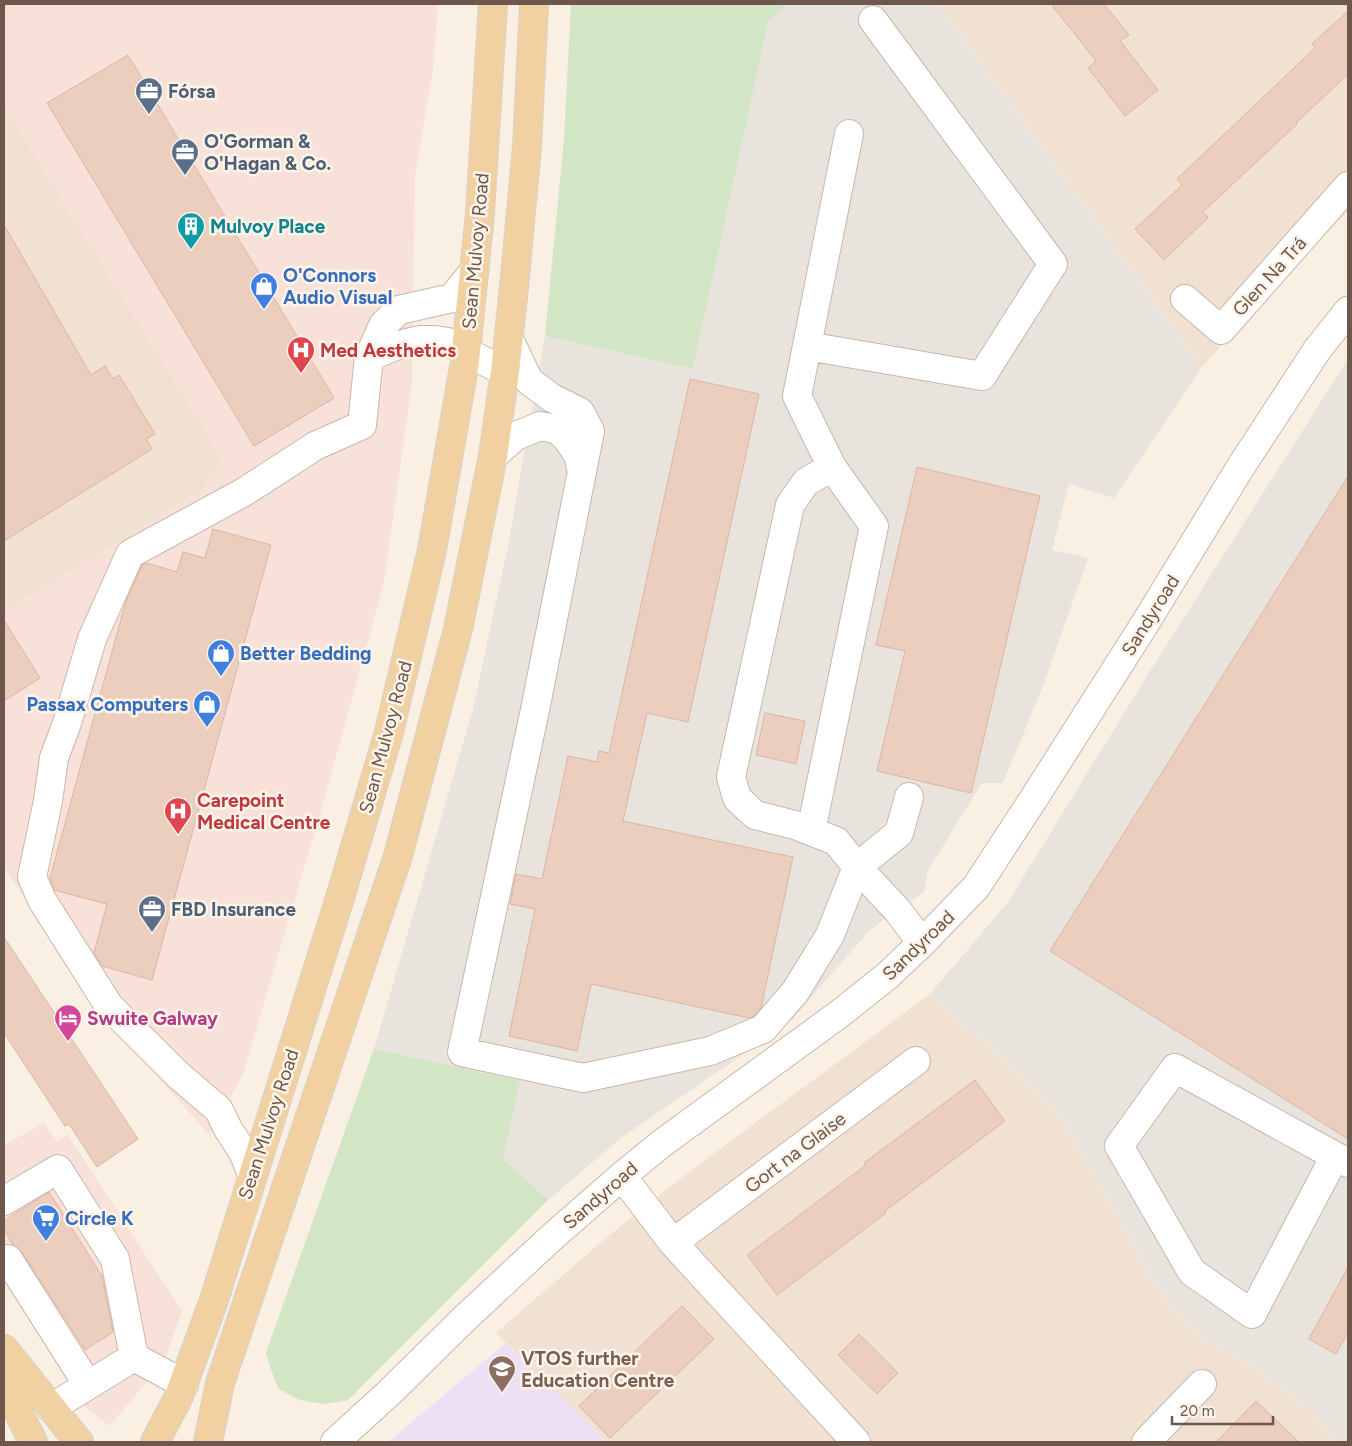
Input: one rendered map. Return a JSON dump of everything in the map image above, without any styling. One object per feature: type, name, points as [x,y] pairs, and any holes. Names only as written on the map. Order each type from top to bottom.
[{"type":"main road","name":"Sean Mulvoy Road","points":[[155,1442],[180,1396],[214,1300],[339,901],[389,732],[432,550],[466,351],[480,213],[493,4]]},
{"type":"main road","name":"Sean Mulvoy Road","points":[[208,1442],[220,1383],[398,856],[458,629],[493,456],[505,372],[527,147],[534,4]]},
{"type":"main road","points":[[4,1349],[79,1442]]},
{"type":"main road","points":[[4,1383],[33,1442]]},
{"type":"street","points":[[807,346],[982,376],[1053,264],[873,20]]},
{"type":"street","points":[[811,831],[874,526],[832,467],[797,396],[849,134]]},
{"type":"street","name":"Glen Na Trá","points":[[1185,298],[1221,330],[1348,186]]},
{"type":"street","points":[[252,1175],[243,1152],[228,1129],[219,1110],[177,1074],[109,1006],[42,900],[32,876],[48,801],[54,758],[68,723],[92,639],[130,554],[244,492],[315,446],[362,425],[369,357],[383,325],[399,310],[452,298],[474,271]]},
{"type":"street","name":"Sandyroad","points":[[335,1442],[390,1392],[524,1263],[622,1176],[661,1144],[838,1016],[887,976],[976,887],[1141,630],[1245,460],[1317,350],[1348,311]]},
{"type":"street","points":[[509,339],[529,381],[552,398],[580,412],[590,431],[536,705],[462,1052],[583,1078],[710,1051],[763,1029],[794,992],[830,935],[857,867],[899,833],[909,797]]},
{"type":"street","points":[[369,357],[396,346],[419,340],[435,340],[448,342],[505,372]]},
{"type":"street","points":[[493,456],[516,436],[540,426],[556,429],[566,437],[578,454],[582,472]]},
{"type":"street","points":[[832,467],[806,482],[790,505],[731,777],[737,798],[755,815],[795,825],[836,841],[857,867],[898,911],[922,943]]},
{"type":"street","name":"Gort na Glaise","points":[[673,1243],[916,1061]]},
{"type":"street","points":[[1175,1068],[1342,1160],[1252,1314],[1192,1272],[1119,1146],[1175,1068]]},
{"type":"street","points":[[4,1201],[58,1168],[115,1259],[134,1357]]},
{"type":"street","points":[[622,1176],[673,1243],[856,1442]]},
{"type":"street","points":[[5,1257],[88,1385]]},
{"type":"street","points":[[134,1357],[184,1384]]},
{"type":"street","points":[[51,1408],[134,1357]]},
{"type":"street","points":[[1146,1442],[1202,1384]]},
{"type":"shaded area","points":[[4,4],[438,4],[433,70],[415,176],[412,383],[384,583],[323,804],[243,1074],[210,1136],[118,1032],[4,868],[4,612],[203,490],[221,456],[4,106]]},
{"type":"shaded area","points":[[787,4],[938,4],[1202,367],[1114,498],[1069,484],[1052,550],[1088,558],[1043,686],[1003,783],[982,783],[928,870],[924,892],[870,930],[789,1023],[621,1138],[548,1200],[348,1400],[324,1404],[300,1400],[279,1389],[266,1353],[374,1049],[473,709],[508,546],[545,336],[693,369],[768,21]]},
{"type":"shaded area","points":[[938,4],[1348,4],[1348,210],[1202,367]]},
{"type":"shaded area","points":[[4,106],[221,456],[203,490],[4,612]]},
{"type":"shaded area","points":[[1348,359],[1348,1442],[1338,1442],[1309,1409],[1248,1363],[1208,1342],[1175,1312],[1146,1271],[1123,1225],[1064,1123],[1022,1076],[930,994],[1008,902],[1145,679]]},
{"type":"shaded area","points":[[930,994],[1022,1076],[1064,1123],[1123,1225],[1146,1271],[1175,1312],[1208,1342],[1248,1363],[1309,1409],[1338,1442],[606,1442],[496,1333],[607,1237],[693,1169]]},
{"type":"shaded area","points":[[44,1123],[57,1141],[68,1135],[182,1311],[165,1359],[110,1426],[82,1405],[4,1280],[4,1145]]},
{"type":"shaded area","name":"VTOS further Education Centre","points":[[506,1343],[606,1442],[388,1442]]},
{"type":"green space","points":[[571,4],[787,4],[768,22],[693,369],[545,336],[564,139]]},
{"type":"green space","points":[[374,1049],[520,1081],[503,1159],[548,1200],[348,1400],[324,1404],[300,1400],[279,1389],[266,1353]]},
{"type":"building","points":[[1051,4],[1104,4],[1129,35],[1120,41],[1158,90],[1125,116],[1088,68],[1096,61]]},
{"type":"building","points":[[1348,11],[1348,74],[1203,212],[1208,218],[1164,260],[1135,229],[1182,185],[1177,179],[1315,48],[1312,44]]},
{"type":"building","name":"Mulvoy Place","points":[[128,55],[334,398],[254,446],[47,103]]},
{"type":"building","points":[[4,225],[91,375],[105,366],[113,379],[119,375],[155,434],[146,439],[152,449],[4,541]]},
{"type":"building","points":[[690,379],[759,394],[688,722],[647,713],[623,821],[793,857],[761,1008],[754,1016],[749,1018],[591,984],[577,1051],[509,1036],[535,909],[510,904],[516,874],[542,879],[568,756],[597,762],[599,751],[609,753]]},
{"type":"building","points":[[917,467],[1040,496],[971,793],[877,771],[905,651],[876,645]]},
{"type":"building","points":[[1348,476],[1348,1139],[1050,951]]},
{"type":"building","points":[[213,529],[271,545],[152,980],[102,966],[94,953],[107,904],[54,890],[50,878],[126,601],[142,565],[146,563],[177,572],[183,552],[205,558]]},
{"type":"building","points":[[4,620],[40,678],[4,701]]},
{"type":"building","points":[[765,713],[805,721],[796,764],[756,755]]},
{"type":"building","points":[[4,937],[138,1139],[97,1167],[69,1124],[65,1126],[4,1033]]},
{"type":"building","points":[[975,1080],[1005,1121],[777,1295],[747,1255],[866,1165],[864,1163]]},
{"type":"building","points":[[49,1192],[102,1276],[113,1332],[85,1350],[21,1251],[13,1245],[4,1229],[4,1221]]},
{"type":"building","points":[[1348,1267],[1348,1332],[1336,1354],[1309,1339]]},
{"type":"building","points":[[682,1306],[714,1339],[610,1438],[579,1406]]},
{"type":"building","points":[[859,1334],[898,1373],[877,1394],[838,1355]]},
{"type":"building","points":[[1256,1401],[1299,1442],[1216,1442]]},
{"type":"place","name":"Fórsa","points":[[149,115]]},
{"type":"place","name":"O'Gorman & O'Hagan & Co.","points":[[185,176]]},
{"type":"place","name":"Mulvoy Place","points":[[191,250]]},
{"type":"place","name":"O'Connors Audio Visual","points":[[264,310]]},
{"type":"place","name":"Med Aesthetics","points":[[301,374]]},
{"type":"place","name":"Better Bedding","points":[[221,677]]},
{"type":"place","name":"Passax Computers","points":[[207,728]]},
{"type":"place","name":"Carepoint Medical Centre","points":[[178,835]]},
{"type":"place","name":"FBD Insurance","points":[[152,933]]},
{"type":"place","name":"Swuite Galway","points":[[68,1042]]},
{"type":"place","name":"Circle K","points":[[46,1242]]},
{"type":"place","name":"VTOS further Education Centre","points":[[502,1393]]}]
